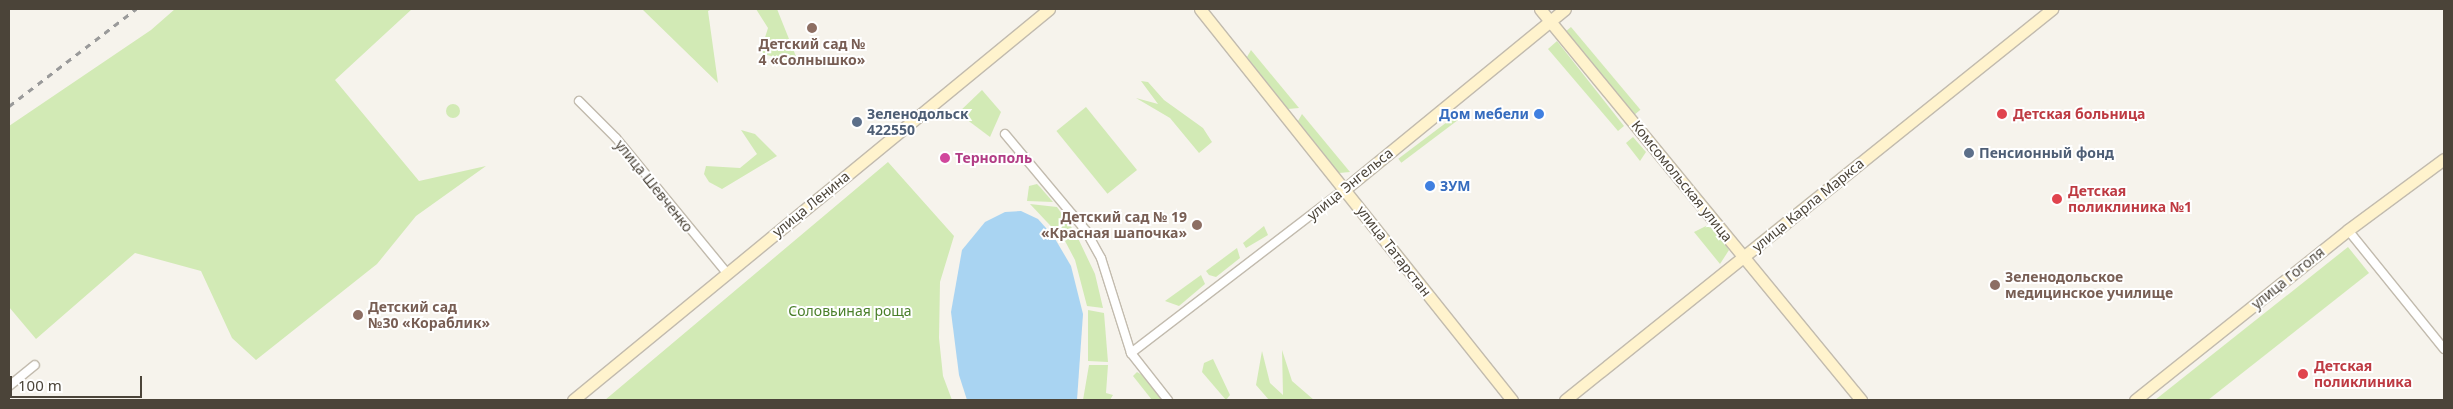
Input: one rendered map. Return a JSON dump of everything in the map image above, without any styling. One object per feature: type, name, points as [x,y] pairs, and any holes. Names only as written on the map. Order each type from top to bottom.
[{"type":"street","name":"улица Ленина","points":[[573,400],[1049,9]]},
{"type":"street","name":"улица Татарстан","points":[[1200,9],[1512,400]]},
{"type":"street","name":"Комсомольская улица","points":[[1540,9],[1861,400]]},
{"type":"street","name":"улица Энгельса","points":[[1131,353],[1345,189],[1565,9]]},
{"type":"street","name":"улица Карла Маркса","points":[[1565,400],[2052,9]]},
{"type":"street","name":"улица Шевченко","points":[[579,101],[616,138],[727,274]]},
{"type":"street","points":[[1005,134],[1090,238],[1101,258],[1131,353],[1168,400]]},
{"type":"street","name":"улица Гоголя","points":[[2135,400],[2348,230],[2444,159]]},
{"type":"street","points":[[2348,230],[2444,349]]},
{"type":"street","points":[[9,386],[35,365]]},
{"type":"green space","points":[[175,9],[412,9],[335,80],[419,181],[486,166],[416,216],[377,264],[256,360],[232,338],[201,271],[135,253],[36,339],[9,307],[9,126],[151,30]]},
{"type":"green space","points":[[642,9],[712,9],[708,11],[718,83]]},
{"type":"green space","points":[[756,9],[777,9],[799,64],[760,53],[768,28]]},
{"type":"green space","points":[[1571,27],[1640,110],[1634,116],[1564,33]]},
{"type":"green space","points":[[1557,41],[1624,126],[1618,131],[1548,49]]},
{"type":"green space","points":[[1251,50],[1299,108],[1288,109],[1247,57]]},
{"type":"green space","points":[[1141,81],[1148,82],[1164,100],[1203,128],[1212,142],[1199,153],[1170,118],[1136,98],[1158,104]]},
{"type":"green space","points":[[982,90],[1001,112],[990,137],[958,113]]},
{"type":"green space","points":[[450,104],[456,104],[460,111],[456,118],[450,118],[446,114],[446,108]]},
{"type":"green space","points":[[1086,107],[1137,170],[1107,194],[1056,131]]},
{"type":"green space","points":[[1302,114],[1350,172],[1339,173],[1298,121]]},
{"type":"green space","points":[[1455,116],[1458,120],[1401,163],[1398,159]]},
{"type":"green space","points":[[741,130],[755,134],[777,156],[722,189],[709,182],[704,174],[706,166],[740,168],[757,154]]},
{"type":"green space","points":[[1633,137],[1646,152],[1640,161],[1626,143]]},
{"type":"green space","name":"Соловьиная роща","points":[[888,162],[954,236],[940,282],[939,338],[943,376],[952,400],[605,400]]},
{"type":"green space","points":[[1037,184],[1053,202],[1027,201],[1029,186]]},
{"type":"green space","points":[[1030,204],[1057,207],[1074,231],[1063,239]]},
{"type":"green space","points":[[1264,226],[1268,235],[1246,248],[1243,243]]},
{"type":"green space","points":[[1706,226],[1714,229],[1729,250],[1720,264],[1694,232]]},
{"type":"green space","points":[[1076,234],[1095,274],[1103,308],[1087,306],[1075,260],[1065,241]]},
{"type":"green space","points":[[2348,247],[2369,273],[2208,400],[2155,400]]},
{"type":"green space","points":[[1237,248],[1240,258],[1216,277],[1209,275],[1206,271]]},
{"type":"green space","points":[[1201,275],[1205,284],[1179,306],[1165,301]]},
{"type":"green space","points":[[1088,310],[1104,313],[1108,362],[1088,361]]},
{"type":"green space","points":[[1282,350],[1292,381],[1314,400],[1269,400],[1256,385],[1262,351],[1270,383],[1283,395]]},
{"type":"green space","points":[[1213,359],[1230,395],[1226,400],[1202,372],[1204,363]]},
{"type":"green space","points":[[1089,365],[1108,365],[1106,393],[1113,395],[1110,400],[1083,400]]},
{"type":"green space","points":[[1137,372],[1144,376],[1162,400],[1152,400],[1133,376]]},
{"type":"water","points":[[1021,211],[1038,219],[1054,237],[1071,266],[1083,314],[1077,400],[967,400],[959,375],[951,312],[962,250],[985,222],[1005,212]]},
{"type":"railway","points":[[9,106],[136,9]]},
{"type":"place","name":"Детский сад № 4 «Солнышко»","points":[[812,28]]},
{"type":"place","name":"Дом мебели","points":[[1539,114]]},
{"type":"place","name":"Детская больница","points":[[2002,114]]},
{"type":"place","name":"Зеленодольск 422550","points":[[857,122]]},
{"type":"place","name":"Пенсионный фонд","points":[[1969,153]]},
{"type":"place","name":"Тернополь","points":[[945,158]]},
{"type":"place","name":"ЗУМ","points":[[1430,186]]},
{"type":"place","name":"Детская поликлиника №1","points":[[2057,199]]},
{"type":"place","name":"Детский сад № 19 «Красная шапочка»","points":[[1197,225]]},
{"type":"place","name":"Зеленодольское медицинское училище","points":[[1995,285]]},
{"type":"place","name":"Детский сад №30 «Кораблик»","points":[[358,315]]},
{"type":"place","name":"Детская поликлиника","points":[[2303,374]]}]
